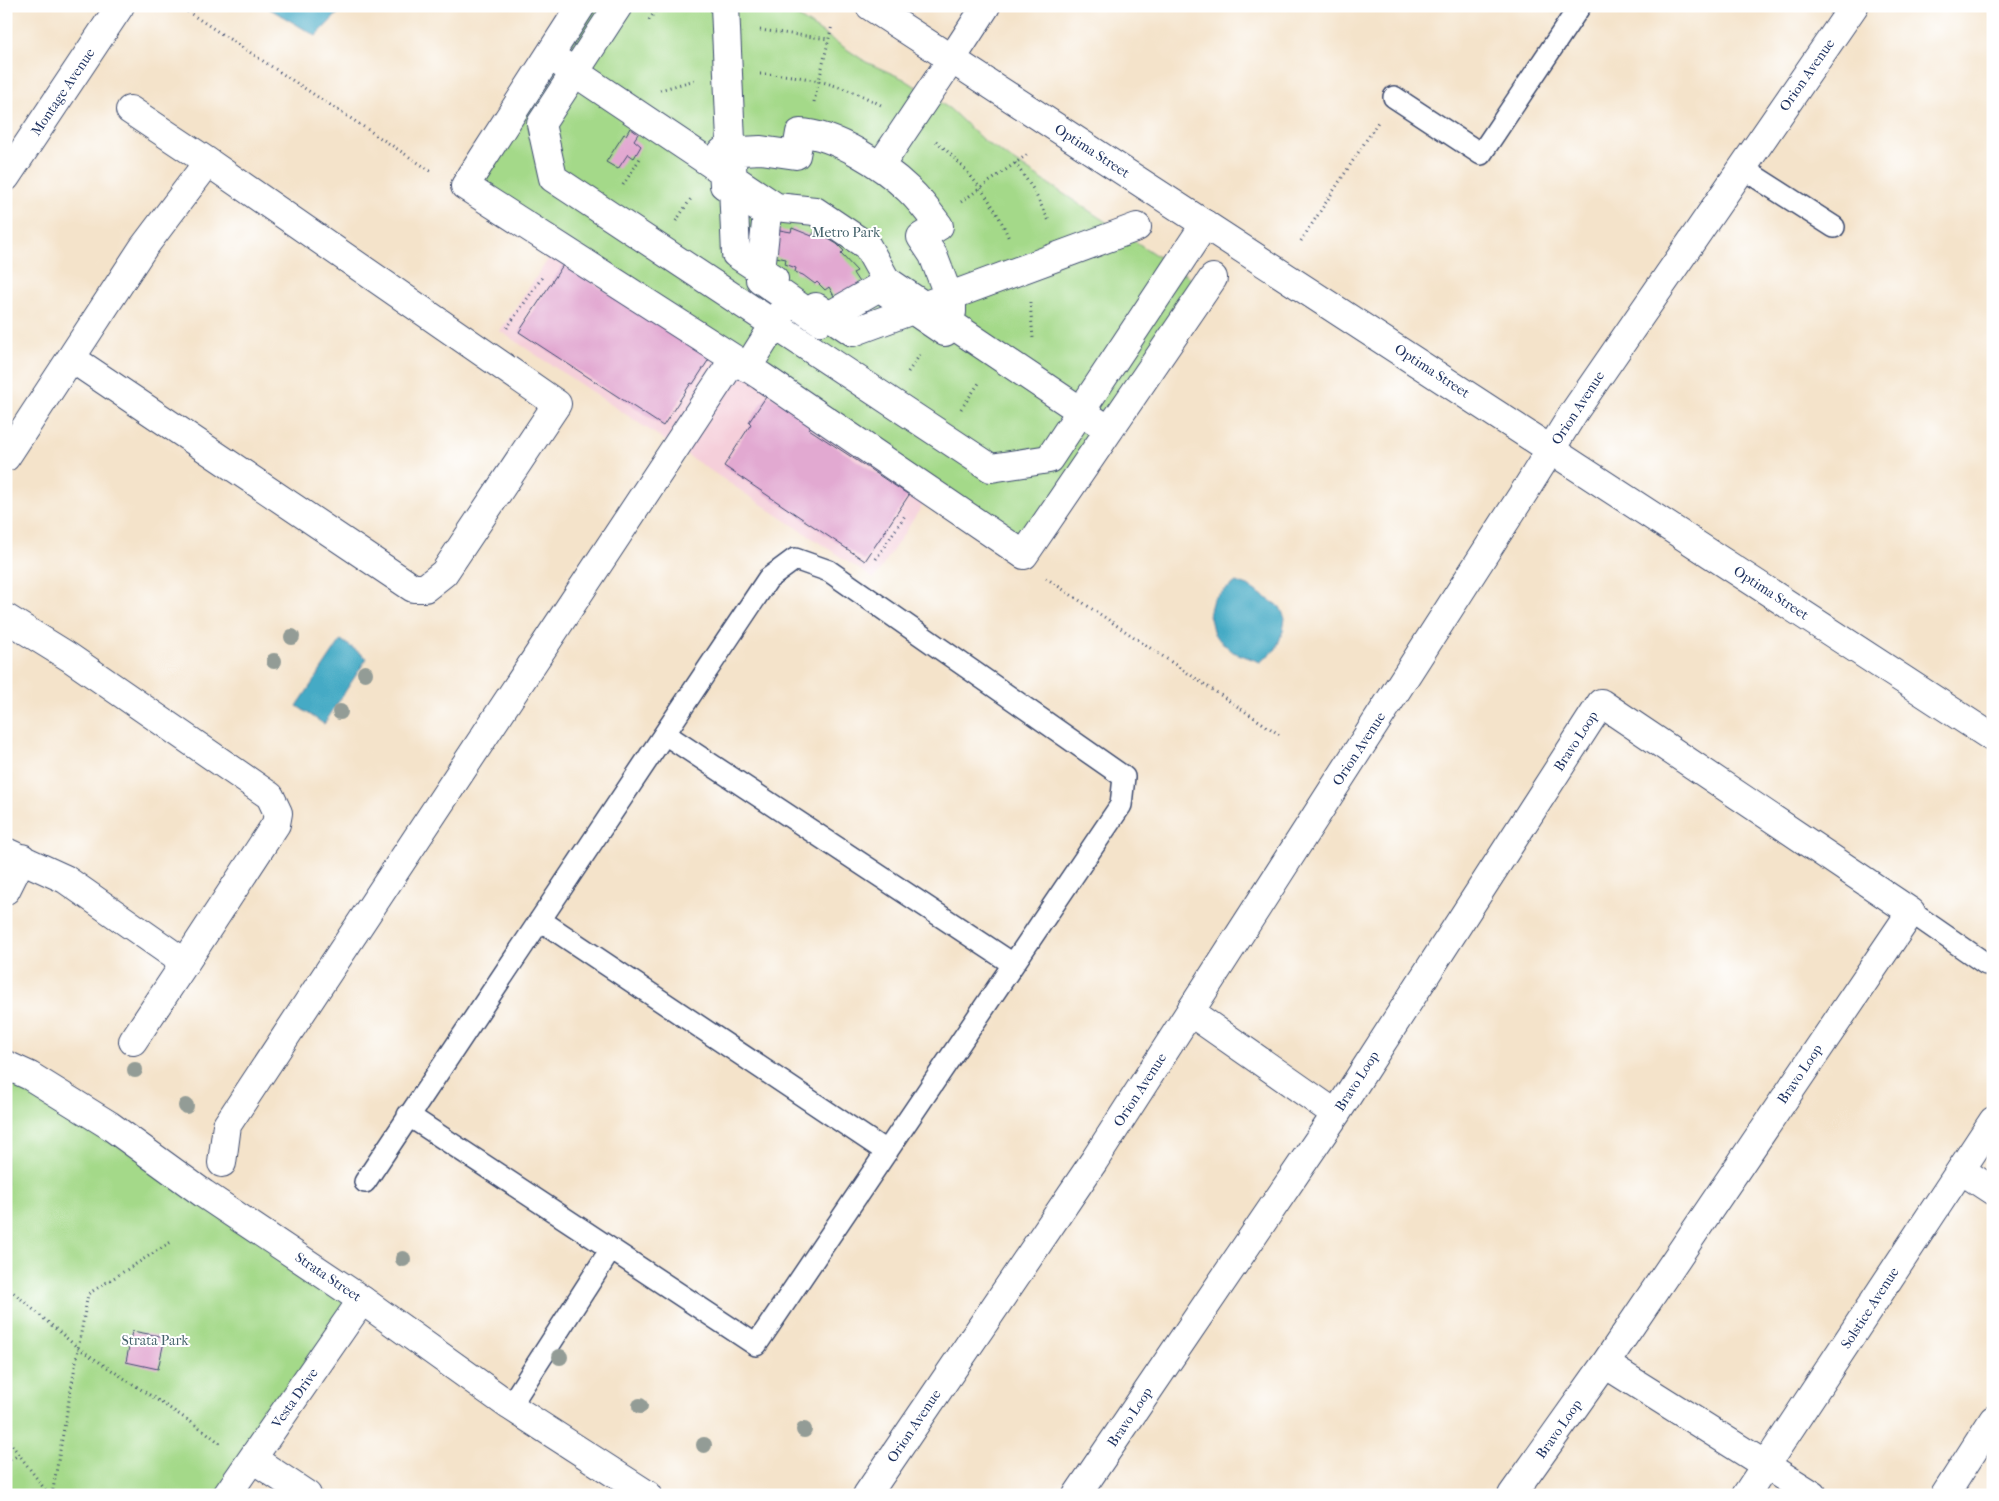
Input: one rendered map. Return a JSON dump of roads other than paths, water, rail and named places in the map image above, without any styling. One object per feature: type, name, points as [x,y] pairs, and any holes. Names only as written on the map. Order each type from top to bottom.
[{"type":"street","name":"Montage Avenue","points":[[6,177],[120,6]]},
{"type":"street","points":[[581,6],[465,186],[740,363],[1024,555],[1213,278]]},
{"type":"street","points":[[618,6],[541,124],[553,178],[991,468],[1049,459],[1205,224]]},
{"type":"street","name":"Optima Street","points":[[870,6],[1993,738]]},
{"type":"street","points":[[880,166],[986,6]]},
{"type":"street","name":"Orion Avenue","points":[[867,1495],[1094,1161],[1574,412],[1854,6]]},
{"type":"street","points":[[726,18],[727,172],[736,254],[761,270],[792,297],[829,316],[852,332],[935,312],[1063,254],[1137,227]]},
{"type":"street","points":[[549,56],[727,172],[776,207],[815,211],[860,240],[867,246],[886,280],[1109,430]]},
{"type":"street","points":[[71,358],[413,588],[425,588],[444,573],[557,404],[130,110]]},
{"type":"street","points":[[727,172],[761,150],[796,155],[800,133],[807,133],[844,146],[880,166],[910,190],[939,226],[921,237],[933,255],[935,312]]},
{"type":"street","points":[[6,457],[143,248],[208,162]]},
{"type":"street","points":[[222,1163],[227,1125],[740,363],[774,325],[792,297]]},
{"type":"street","points":[[6,618],[77,662],[270,796],[278,814],[276,824],[134,1040]]},
{"type":"street","name":"Bravo Loop","points":[[1077,1495],[1336,1114],[1601,703],[1911,912],[1605,1364],[1512,1495]]},
{"type":"street","points":[[6,890],[14,855],[65,879],[185,963]]},
{"type":"street","points":[[1190,1012],[1336,1114]]},
{"type":"street","name":"Strata Street","points":[[6,1064],[30,1076],[109,1125],[204,1194],[362,1300],[510,1406],[648,1495]]},
{"type":"street","name":"Solstice Avenue","points":[[1746,1495],[1993,1121]]},
{"type":"street","points":[[1961,1170],[1993,1192]]},
{"type":"street","name":"Vesta Drive","points":[[227,1495],[254,1459],[362,1300]]},
{"type":"street","points":[[1605,1364],[1813,1495]]},
{"type":"street","points":[[1945,1495],[1993,1420]]},
{"type":"street","points":[[254,1459],[307,1495]]},
{"type":"lane","points":[[1394,98],[1481,154],[1580,6]]},
{"type":"lane","points":[[1742,168],[1834,226]]},
{"type":"lane","points":[[365,1182],[408,1115],[768,579],[795,559],[829,571],[1124,777],[1121,805],[756,1344],[408,1115]]},
{"type":"lane","points":[[665,734],[1013,964]]},
{"type":"lane","points":[[1911,912],[1986,964]]},
{"type":"lane","points":[[540,920],[887,1152]]},
{"type":"lane","points":[[510,1406],[611,1248]]},
{"type":"water","points":[[265,6],[343,6],[316,36]]},
{"type":"water","points":[[1236,582],[1248,586],[1280,607],[1285,618],[1283,631],[1276,649],[1260,662],[1233,652],[1214,635],[1209,614],[1213,599]]},
{"type":"water","points":[[341,640],[367,658],[324,724],[297,706]]},
{"type":"park label","name":"Metro Park","points":[[846,232]]},
{"type":"park label","name":"Strata Park","points":[[155,1340]]}]
